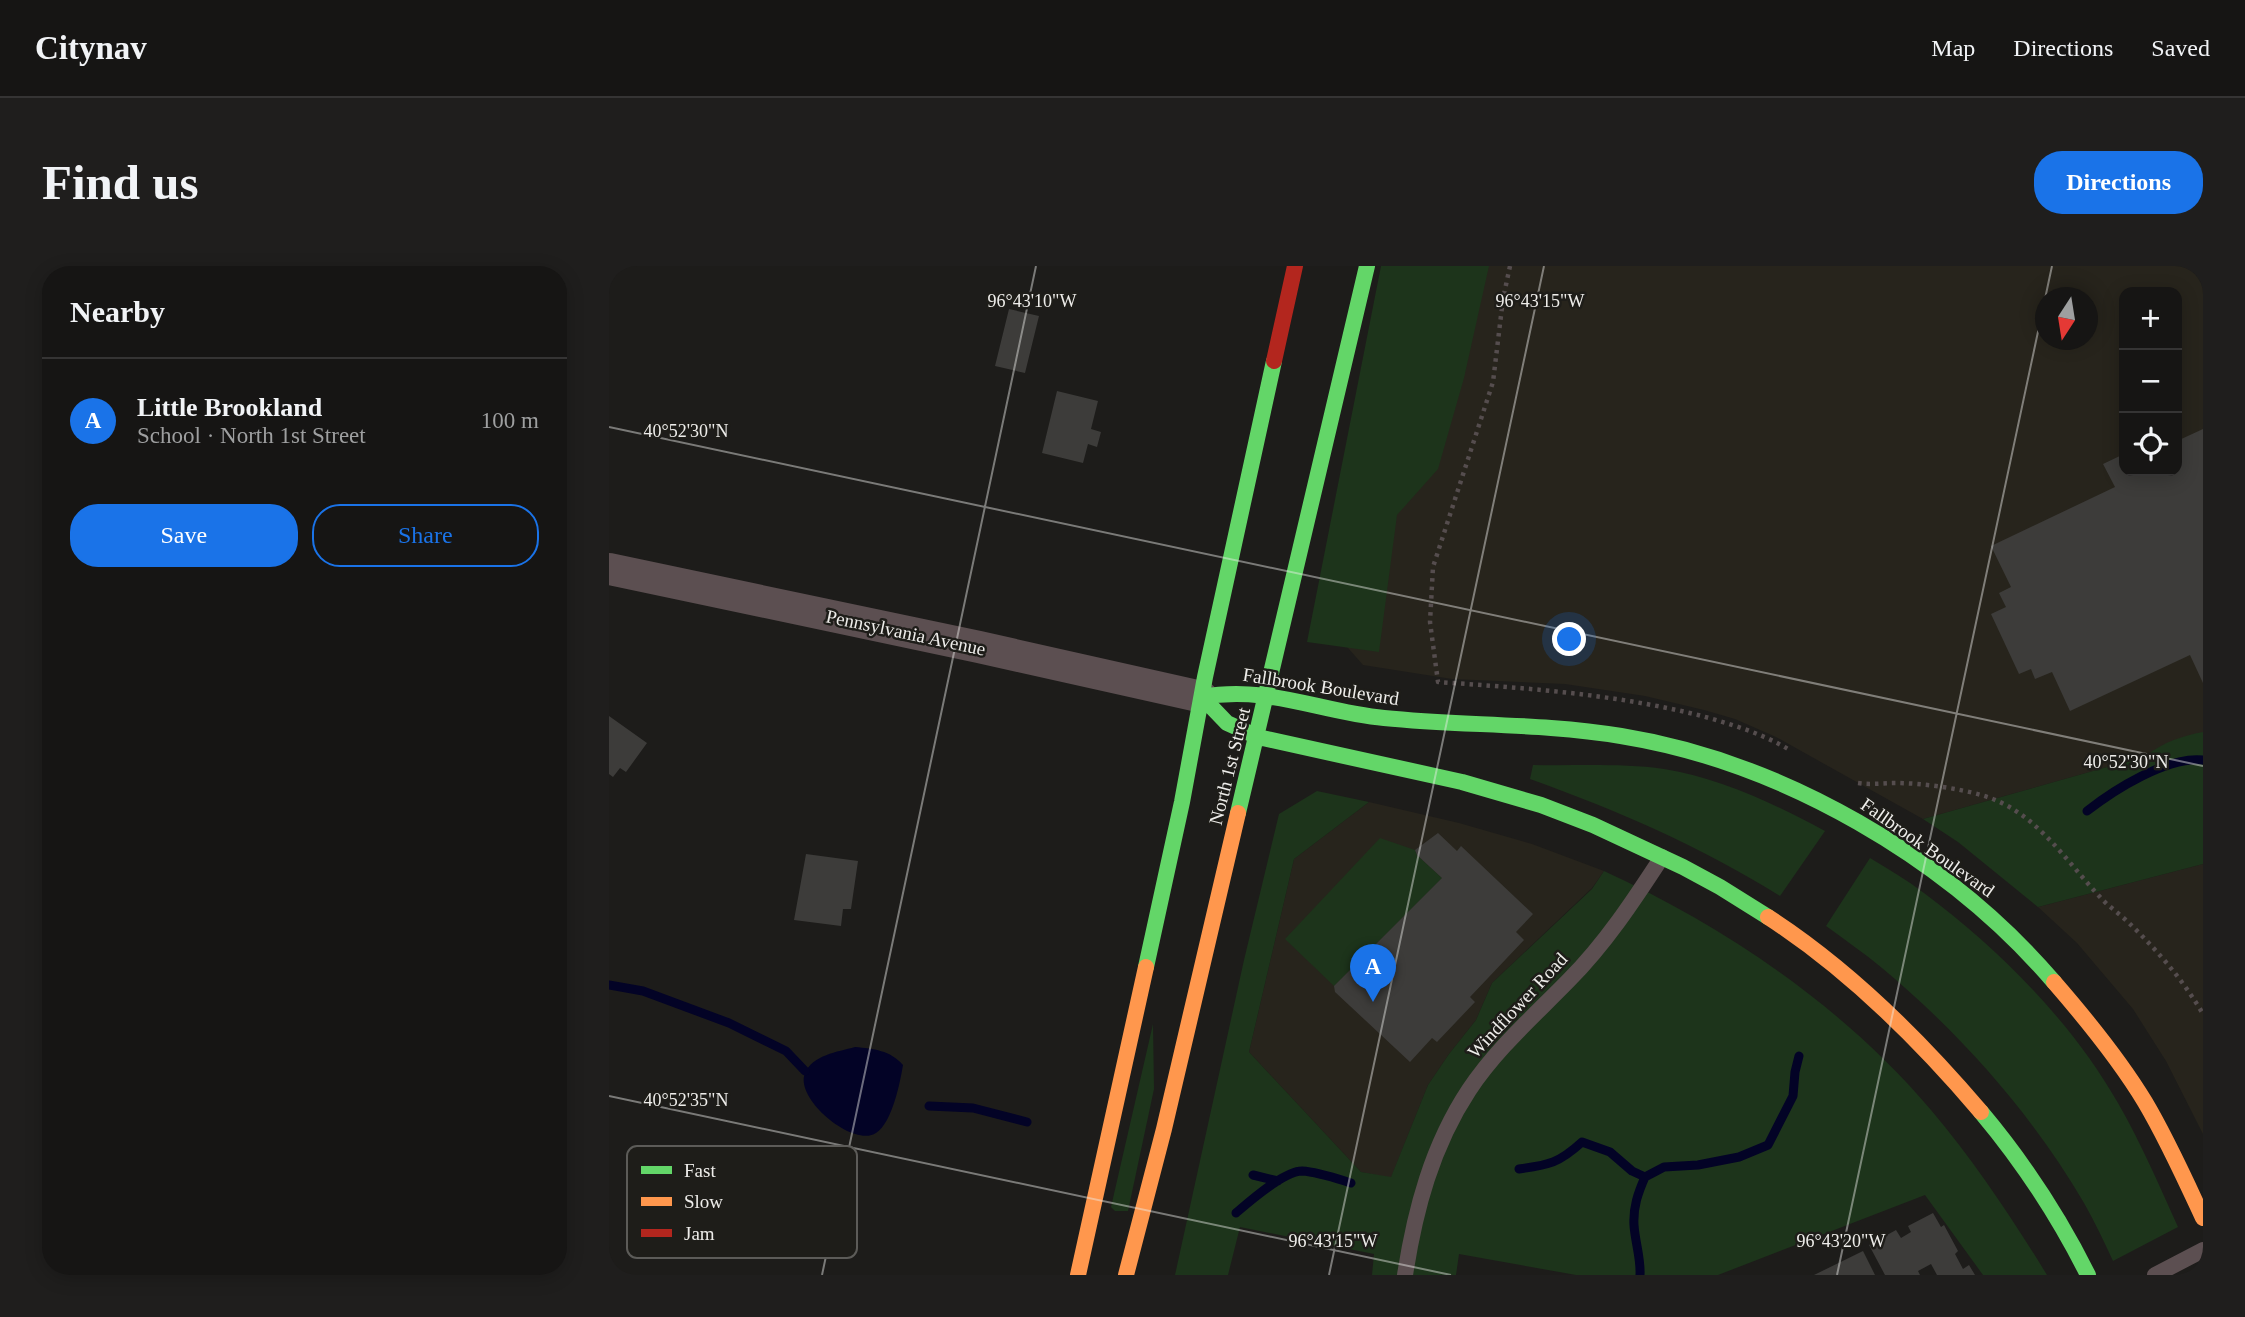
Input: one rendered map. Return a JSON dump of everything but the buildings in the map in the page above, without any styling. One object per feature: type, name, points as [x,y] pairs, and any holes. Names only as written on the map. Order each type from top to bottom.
[{"type":"street","name":"North 1st Street","points":[[1078,1275],[1182,802],[1294,266]]},
{"type":"street","name":"North 1st Street","points":[[1126,1275],[1150,1191],[1367,266]]},
{"type":"street","name":"Pennsylvania Avenue","points":[[609,569],[1202,697]]},
{"type":"street","name":"Fallbrook Boulevard","points":[[1202,697],[1227,692],[1268,696],[1368,716],[1501,727],[1578,730],[1646,741],[1701,755],[1770,779],[1853,820],[1959,890],[2008,932],[2061,986],[2138,1090],[2203,1218]]},
{"type":"street","points":[[1202,697],[1227,723],[1258,737],[1507,794],[1580,819],[1731,893],[1847,975],[1913,1035],[1957,1082],[2014,1153],[2057,1217],[2088,1275]]},
{"type":"lane","name":"Windflower Road","points":[[1405,1275],[1423,1189],[1446,1133],[1468,1091],[1514,1033],[1593,953],[1662,857]]},
{"type":"lane","points":[[2155,1275],[2203,1250]]},
{"type":"path","points":[[1438,682],[1430,622],[1433,567],[1493,383],[1503,299],[1510,266]]},
{"type":"shaded area","points":[[1396,266],[2203,266],[2203,740],[1923,819],[1776,737],[1735,719],[1704,710],[1645,696],[1565,684],[1452,679],[1363,665],[1319,615]]},
{"type":"shaded area","points":[[1369,802],[1459,823],[1532,844],[1604,871],[1592,888],[1492,983],[1476,1020],[1428,1085],[1391,1178],[1361,1172],[1249,1052],[1294,859]]},
{"type":"shaded area","points":[[2203,864],[2203,1134],[2166,1061],[2133,1009],[2077,943],[2038,907]]},
{"type":"green space","points":[[1381,266],[1489,266],[1464,378],[1438,469],[1397,515],[1379,652],[1307,642]]},
{"type":"green space","points":[[2203,732],[2203,864],[2038,907],[1958,842],[1923,819],[2146,756],[2173,740]]},
{"type":"green space","points":[[1533,765],[1631,766],[1685,773],[1747,793],[1825,831],[1780,896],[1720,861],[1658,831],[1530,779]]},
{"type":"green space","points":[[1317,791],[1369,802],[1294,859],[1249,1052],[1361,1172],[1391,1177],[1428,1085],[1476,1020],[1492,983],[1592,889],[1604,871],[1650,893],[1738,944],[1781,973],[1860,1037],[1897,1072],[1963,1150],[2047,1275],[1983,1275],[1925,1195],[1718,1275],[1576,1275],[1459,1254],[1456,1275],[1372,1275],[1374,1254],[1240,1227],[1228,1275],[1175,1275],[1279,814]]},
{"type":"green space","points":[[1380,838],[1415,850],[1442,878],[1334,986],[1285,939]]},
{"type":"green space","points":[[1870,858],[1918,888],[1952,915],[2006,962],[2056,1015],[2118,1103],[2178,1227],[2113,1261],[2088,1210],[2064,1170],[1993,1077],[1911,993],[1826,926]]},
{"type":"green space","points":[[1153,1024],[1154,1089],[1128,1211],[1115,1211],[1111,1207]]},
{"type":"water","points":[[855,1047],[887,1053],[903,1065],[887,1121],[876,1133],[866,1136],[854,1134],[828,1118],[808,1095],[804,1084],[805,1073],[814,1062],[826,1055]]},
{"type":"waterway","points":[[2087,811],[2142,776],[2173,763],[2203,760]]},
{"type":"waterway","points":[[609,985],[643,991],[729,1023],[786,1051],[805,1071]]},
{"type":"waterway","points":[[1519,1169],[1553,1162],[1567,1155],[1582,1142],[1610,1152],[1632,1171],[1645,1177],[1664,1167],[1698,1165],[1739,1157],[1768,1145],[1793,1096],[1799,1056]]},
{"type":"waterway","points":[[929,1106],[973,1108],[1027,1122]]},
{"type":"waterway","points":[[1236,1213],[1267,1188],[1295,1172],[1327,1175],[1351,1183]]},
{"type":"waterway","points":[[1253,1175],[1278,1181]]},
{"type":"waterway","points":[[1640,1275],[1634,1218],[1645,1177]]},
{"type":"traffic: fast","points":[[1238,813],[1367,266]]},
{"type":"traffic: fast","points":[[1146,967],[1182,802],[1205,677],[1274,361]]},
{"type":"traffic: fast","points":[[1202,697],[1249,694],[1384,718],[1592,732],[1681,749],[1742,768],[1801,793],[1858,822],[1913,857],[1964,895],[2012,937],[2054,982]]},
{"type":"traffic: fast","points":[[1202,697],[1227,723],[1258,737],[1462,782],[1541,805],[1593,825],[1683,867],[1768,917]]},
{"type":"traffic: fast","points":[[1981,1112],[2039,1191],[2088,1275]]},
{"type":"traffic: slow","points":[[1126,1275],[1164,1129],[1238,813]]},
{"type":"traffic: slow","points":[[1768,917],[1827,960],[1882,1007],[1933,1058],[1981,1112]]},
{"type":"traffic: slow","points":[[1078,1275],[1146,967]]},
{"type":"traffic: slow","points":[[2054,982],[2102,1040],[2135,1086],[2168,1145],[2203,1218]]},
{"type":"traffic: jam","points":[[1274,361],[1295,266]]},
{"type":"place","name":"Little Brookland","points":[[1373,1002]]}]
